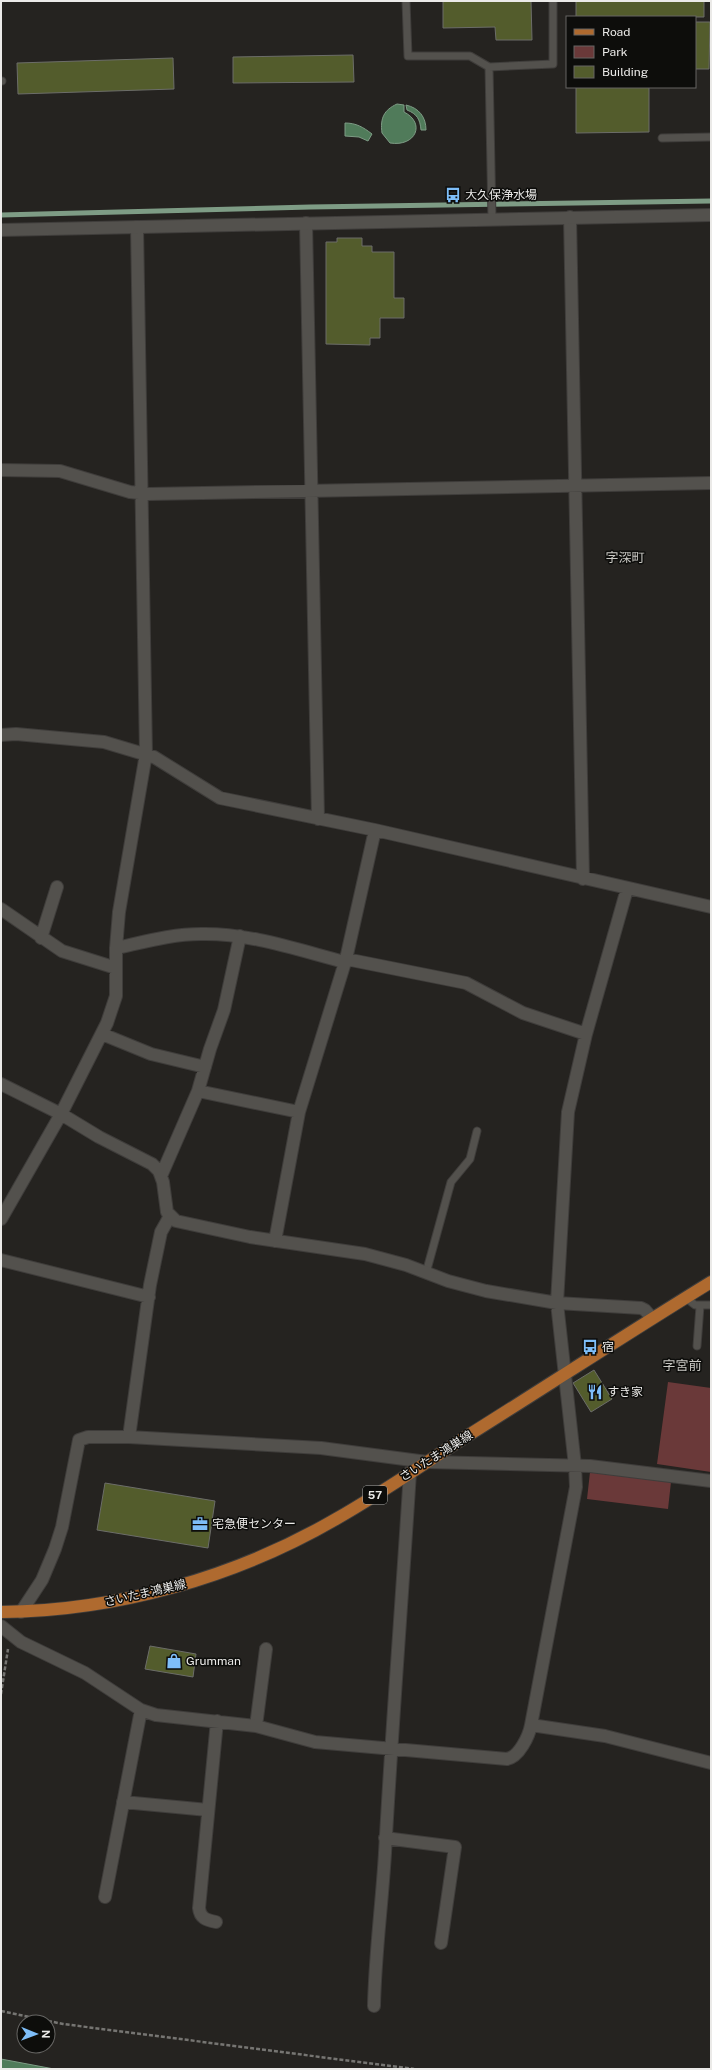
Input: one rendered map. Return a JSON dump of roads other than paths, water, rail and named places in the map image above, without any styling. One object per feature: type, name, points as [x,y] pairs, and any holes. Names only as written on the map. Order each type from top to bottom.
[{"type":"main road","name":"さいたま鴻巣線","points":[[1,1612],[21,1612],[71,1607],[132,1597],[177,1586],[265,1555],[314,1531],[355,1508],[652,1318],[711,1282]]},
{"type":"street","points":[[1,230],[711,215]]},
{"type":"street","points":[[570,217],[583,879]]},
{"type":"street","points":[[306,223],[318,819]]},
{"type":"street","points":[[1,1219],[61,1114],[102,1034],[115,1002],[116,948],[119,912],[146,754],[137,227]]},
{"type":"street","points":[[1,470],[60,471],[142,494],[711,482]]},
{"type":"street","points":[[1,735],[16,734],[96,741],[146,754],[160,760],[220,798],[375,830],[583,879],[711,907]]},
{"type":"street","points":[[275,1241],[299,1112],[345,961],[375,830]]},
{"type":"street","points":[[41,938],[57,887]]},
{"type":"street","points":[[1,1626],[14,1638],[84,1673],[141,1710],[163,1716],[256,1726],[315,1742],[510,1758],[528,1738],[573,1506],[575,1466],[564,1375],[558,1303],[568,1112],[586,1034],[627,888]]},
{"type":"street","points":[[1,909],[41,938],[65,953],[116,968]]},
{"type":"street","points":[[116,948],[191,934],[240,936],[345,961],[466,983],[523,1013],[586,1034]]},
{"type":"street","points":[[161,1176],[198,1091],[224,1010],[240,936]]},
{"type":"street","points":[[102,1034],[151,1054],[205,1067]]},
{"type":"street","points":[[1,1084],[61,1114],[104,1140],[147,1161],[156,1168],[161,1176],[164,1186],[165,1208],[170,1216],[179,1222],[275,1241],[365,1254],[406,1265],[476,1289],[558,1303],[641,1308],[645,1310],[652,1318]]},
{"type":"street","points":[[198,1091],[299,1112]]},
{"type":"street","points":[[129,1437],[149,1297],[161,1232],[170,1216]]},
{"type":"street","points":[[1,1260],[149,1297]]},
{"type":"street","points":[[21,1612],[42,1580],[55,1549],[62,1527],[79,1440],[88,1437],[129,1437],[321,1448],[427,1462],[575,1466],[711,1481]]},
{"type":"street","points":[[374,2006],[375,1962],[386,1838],[390,1748],[410,1472]]},
{"type":"street","points":[[256,1726],[266,1649]]},
{"type":"street","points":[[105,1897],[141,1710]]},
{"type":"street","points":[[216,1922],[204,1919],[201,1916],[199,1908],[217,1721]]},
{"type":"street","points":[[531,1725],[605,1736],[711,1763]]},
{"type":"street","points":[[123,1802],[208,1810]]},
{"type":"street","points":[[386,1838],[455,1847],[441,1943]]},
{"type":"lane","points":[[406,1],[408,56],[470,56],[489,67],[553,64],[553,1]]},
{"type":"lane","points":[[489,67],[492,219]]},
{"type":"lane","points":[[662,138],[711,137]]},
{"type":"lane","points":[[426,1273],[451,1182],[470,1159],[477,1131]]},
{"type":"lane","points":[[686,1298],[692,1304],[700,1306],[711,1305]]},
{"type":"lane","points":[[697,1346],[700,1306]]},
{"type":"waterway","points":[[1,215],[310,207],[711,201]]},
{"type":"place","name":"大久保浄水場","points":[[453,195]]},
{"type":"place","name":"宿","points":[[590,1347]]},
{"type":"place","name":"すき家","points":[[595,1392]]},
{"type":"place","name":"宅急便センター","points":[[200,1524]]},
{"type":"place","name":"Grumman","points":[[174,1661]]},
{"type":"district","name":"字深町","points":[[625,557]]},
{"type":"district","name":"字宮前","points":[[682,1365]]}]
